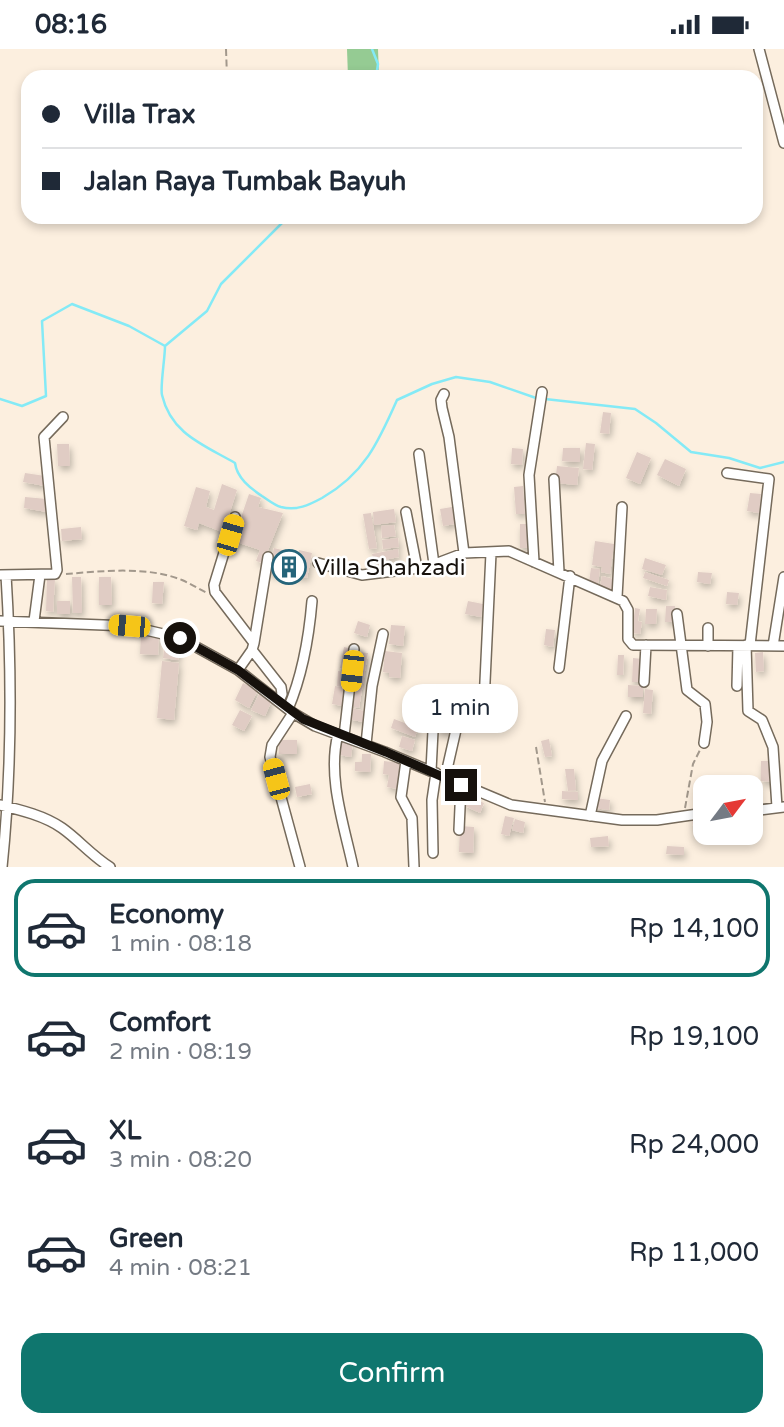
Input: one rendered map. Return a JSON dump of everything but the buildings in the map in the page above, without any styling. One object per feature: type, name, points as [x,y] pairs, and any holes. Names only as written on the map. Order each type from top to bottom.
[{"type":"street","points":[[760,49],[784,143]]},
{"type":"street","points":[[534,562],[529,475],[542,392]]},
{"type":"street","points":[[444,394],[441,400],[442,408],[449,437],[464,553]]},
{"type":"street","points":[[2,867],[3,575],[55,575],[57,570],[44,437],[63,417]]},
{"type":"street","points":[[419,454],[434,564]]},
{"type":"street","points":[[727,474],[769,479],[737,686]]},
{"type":"street","points":[[554,479],[559,572]]},
{"type":"street","points":[[617,597],[622,507]]},
{"type":"street","points":[[406,512],[417,568]]},
{"type":"street","points":[[235,517],[214,585],[215,592],[281,687],[279,701]]},
{"type":"street","points":[[318,563],[362,575],[417,568],[464,553],[509,551],[617,597],[626,604],[628,639],[633,645],[784,646]]},
{"type":"street","points":[[484,703],[491,552]]},
{"type":"street","points":[[238,670],[253,647],[268,557]]},
{"type":"street","points":[[34,621],[40,575]]},
{"type":"street","points":[[559,668],[570,576]]},
{"type":"street","points":[[773,646],[784,577]]},
{"type":"street","points":[[300,867],[270,757],[272,745],[290,711],[312,601]]},
{"type":"street","points":[[677,614],[687,690],[705,704],[704,743]]},
{"type":"street","points":[[4,621],[129,626],[166,633],[191,642],[238,670],[290,711],[316,726],[366,744],[511,806],[645,820],[693,814]]},
{"type":"street","points":[[708,628],[708,646]]},
{"type":"street","points":[[366,744],[372,687],[383,634]]},
{"type":"street","points":[[644,683],[646,645]]},
{"type":"street","points":[[745,645],[748,711],[762,720],[773,747],[781,807],[763,809]]},
{"type":"street","points":[[353,867],[335,775],[334,753],[341,735],[354,649]]},
{"type":"street","points":[[433,853],[435,691]]},
{"type":"street","points":[[590,815],[602,761],[625,716]]},
{"type":"street","points":[[446,778],[458,721],[467,721]]},
{"type":"street","points":[[406,761],[401,797],[412,818],[414,867]]},
{"type":"street","points":[[459,829],[461,785]]},
{"type":"street","points":[[4,806],[63,828],[93,856],[110,867]]},
{"type":"path","points":[[226,49],[227,70]]},
{"type":"path","points":[[55,575],[104,571],[153,573],[181,580],[222,601]]},
{"type":"path","points":[[685,815],[693,764],[704,743]]},
{"type":"path","points":[[536,747],[547,810]]},
{"type":"green space","points":[[347,49],[378,49],[379,70],[348,70]]},
{"type":"waterway","points":[[372,49],[378,64],[377,70]]},
{"type":"waterway","points":[[165,346],[207,311],[221,284],[281,224]]},
{"type":"waterway","points":[[0,399],[22,406],[46,396],[42,321],[72,304],[129,326],[165,346],[162,395],[173,420],[190,437],[235,463],[241,478],[249,486],[281,507],[303,507],[337,489],[368,456],[397,400],[432,384],[456,377],[490,382],[536,398],[635,409],[691,452],[729,458],[760,468],[784,462]]},
{"type":"place","name":"Villa Shahzadi","points":[[289,567]]},
{"type":"route","points":[[180,638],[201,647],[238,670],[293,713],[316,726],[386,752],[461,785]]}]
